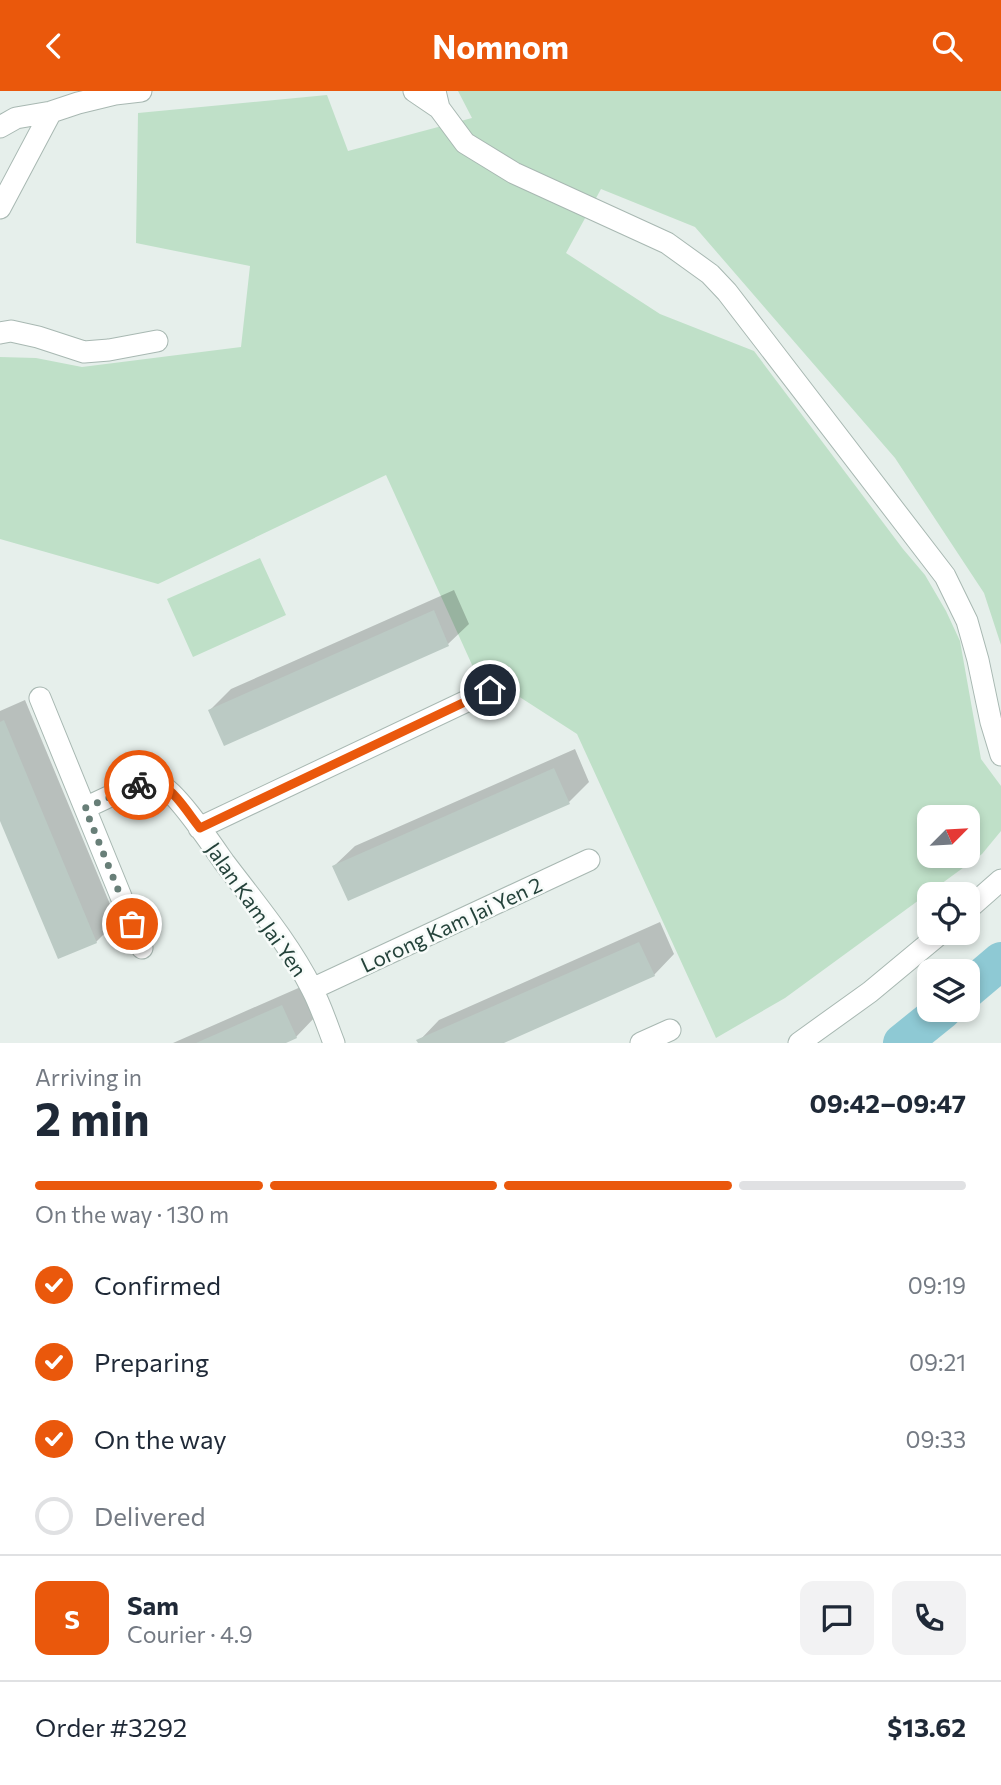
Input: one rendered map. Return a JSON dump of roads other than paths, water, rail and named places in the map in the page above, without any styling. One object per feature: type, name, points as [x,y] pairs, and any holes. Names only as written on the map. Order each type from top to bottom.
[{"type":"street","points":[[0,127],[16,118],[51,112],[115,94],[141,91]]},
{"type":"street","points":[[414,91],[437,99],[465,142],[514,173],[667,243],[710,274],[727,292],[945,576],[967,621],[1001,755]]},
{"type":"street","points":[[0,208],[51,112]]},
{"type":"street","points":[[0,333],[11,331],[38,337],[84,352],[157,341]]},
{"type":"street","points":[[200,828],[490,690]]},
{"type":"street","points":[[40,698],[142,948]]},
{"type":"street","name":"Jalan Kam Jai Yen","points":[[85,808],[136,786],[151,783],[170,791],[289,950],[312,989],[334,1043]]},
{"type":"street","name":"Lorong Kam Jai Yen 2","points":[[312,989],[589,860]]},
{"type":"street","points":[[980,898],[1001,880]]},
{"type":"street","points":[[799,1043],[870,992],[926,945]]},
{"type":"street","points":[[641,1043],[670,1030]]},
{"type":"waterway","points":[[980,979],[1001,961]]},
{"type":"waterway","points":[[902,1043],[928,1022]]}]
